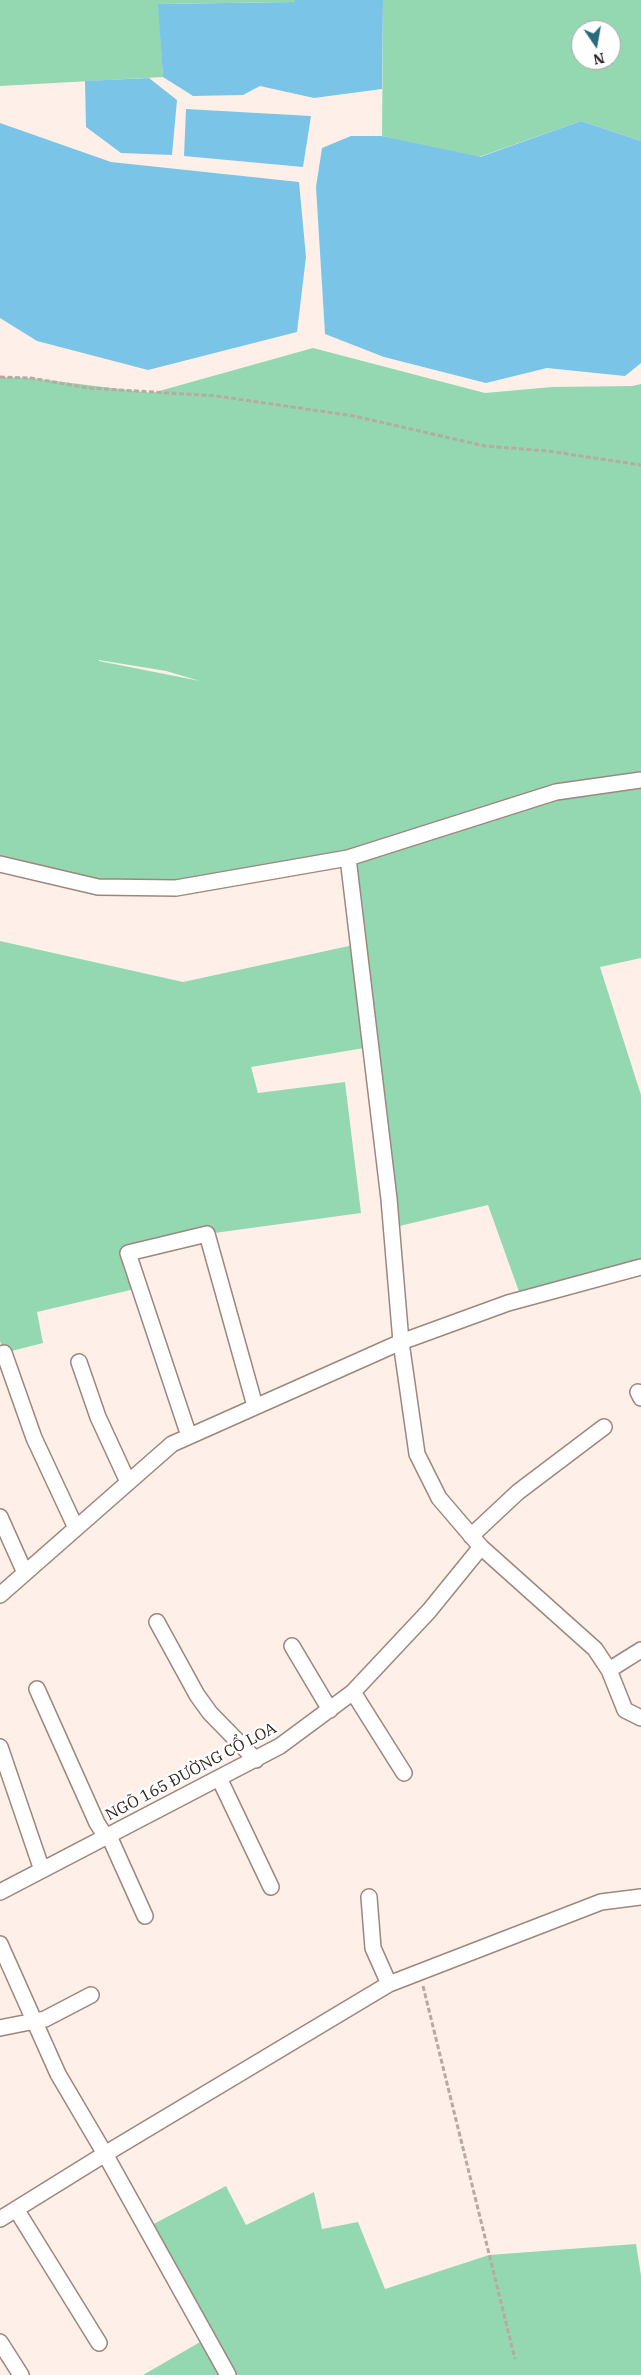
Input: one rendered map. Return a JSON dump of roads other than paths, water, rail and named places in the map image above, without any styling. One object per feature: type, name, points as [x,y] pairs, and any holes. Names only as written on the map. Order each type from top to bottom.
[{"type":"street","points":[[0,864],[98,887],[176,888],[348,858],[556,792],[641,780]]},
{"type":"street","points":[[348,858],[389,1200],[401,1342],[417,1454],[439,1498],[476,1541],[595,1649],[609,1670],[625,1710],[641,1718]]},
{"type":"street","points":[[189,1436],[128,1253],[207,1234],[255,1406]]},
{"type":"street","points":[[0,1595],[172,1444],[401,1342],[508,1303],[641,1267]]},
{"type":"street","points":[[4,1353],[34,1438],[76,1528]]},
{"type":"street","points":[[79,1362],[98,1417],[128,1482]]},
{"type":"street","name":"NGÕ 165 ĐƯỜNG CỔ LOA","points":[[0,1892],[256,1760],[280,1746],[330,1710],[353,1692],[428,1611],[476,1541],[518,1492],[604,1427]]},
{"type":"street","points":[[0,1517],[25,1573]]},
{"type":"street","points":[[157,1622],[197,1695],[210,1713],[256,1760]]},
{"type":"street","points":[[292,1646],[330,1710]]},
{"type":"street","points":[[609,1670],[641,1650]]},
{"type":"street","points":[[37,1689],[97,1823],[107,1836],[145,1916]]},
{"type":"street","points":[[353,1692],[404,1773]]},
{"type":"street","points":[[0,1747],[42,1870]]},
{"type":"street","points":[[219,1778],[271,1887]]},
{"type":"street","points":[[369,1897],[373,1948],[389,1984]]},
{"type":"street","points":[[0,2220],[105,2154],[389,1984],[601,1902],[641,1897]]},
{"type":"street","points":[[0,1944],[58,2074],[105,2154],[228,2375]]},
{"type":"street","points":[[0,2028],[45,2019],[91,1995]]},
{"type":"street","points":[[16,2209],[99,2343]]},
{"type":"street","points":[[0,2342],[21,2375]]},
{"type":"water","points":[[295,0],[383,0],[382,89],[314,98],[260,86],[243,95],[193,96],[163,77],[158,4],[295,2]]},
{"type":"water","points":[[149,78],[177,100],[172,155],[121,153],[86,127],[85,81]]},
{"type":"water","points":[[186,109],[311,116],[303,167],[184,156]]},
{"type":"water","points":[[581,121],[641,141],[641,363],[625,376],[547,368],[486,383],[384,357],[325,334],[316,187],[322,148],[351,136],[382,136],[480,157]]},
{"type":"water","points":[[0,123],[111,162],[299,182],[306,257],[297,332],[148,370],[37,341],[0,318]]}]
